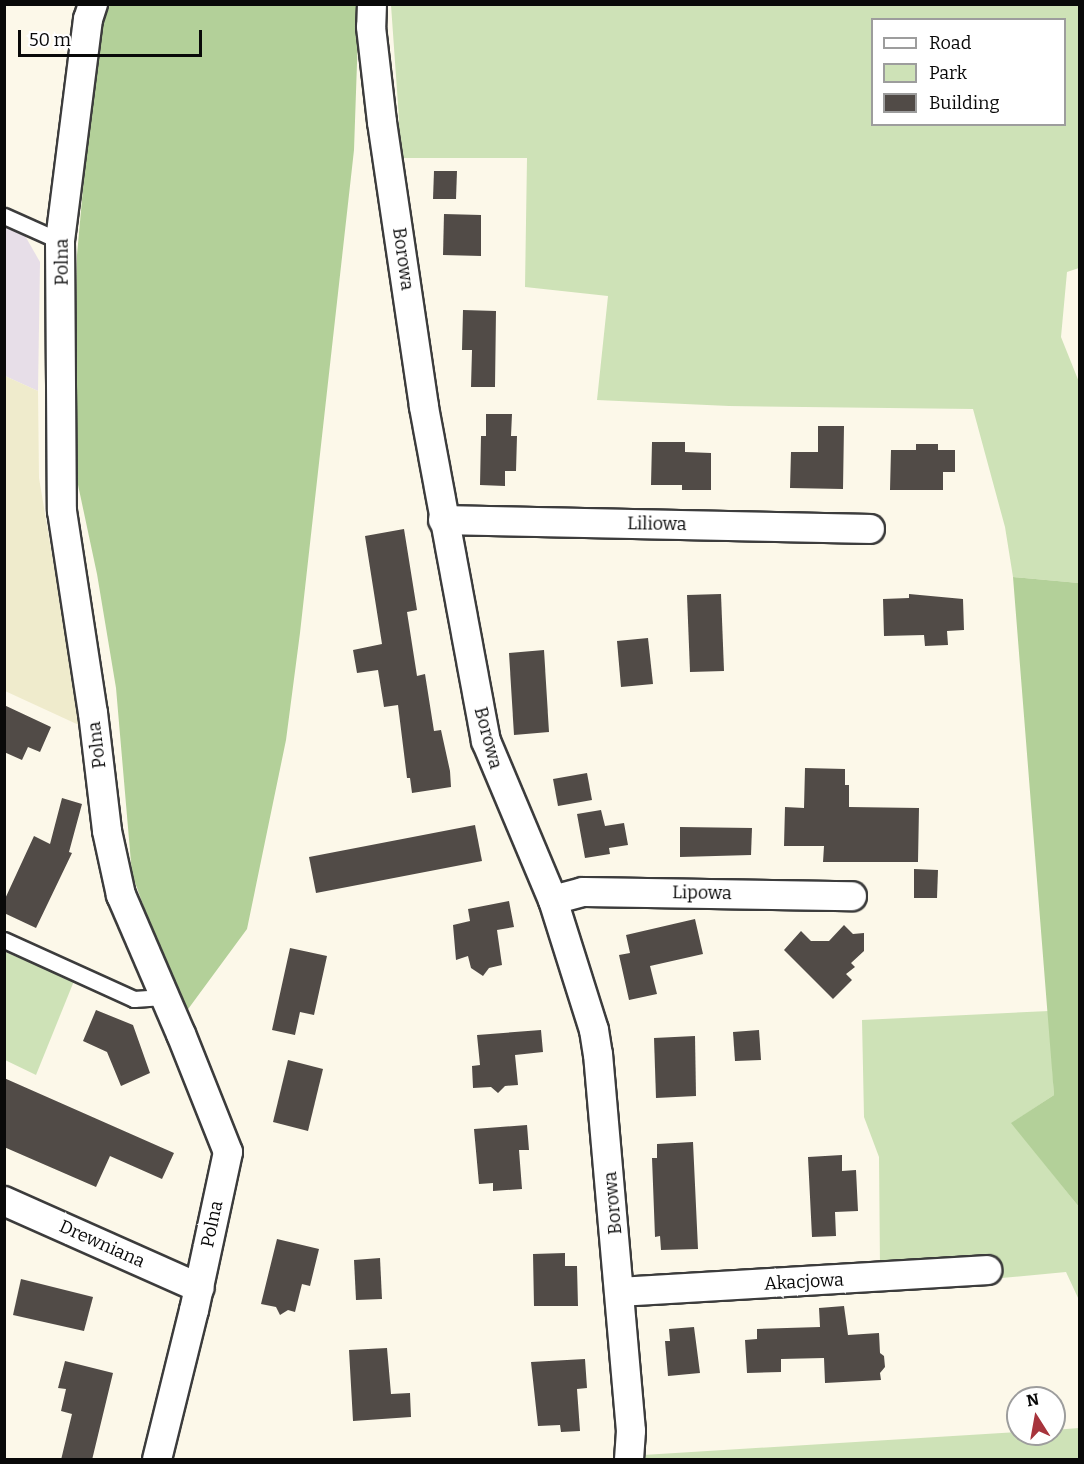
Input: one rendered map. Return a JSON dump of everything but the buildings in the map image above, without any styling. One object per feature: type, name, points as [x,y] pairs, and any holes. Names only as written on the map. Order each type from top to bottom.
[{"type":"street","name":"Polna","points":[[93,4],[88,19],[60,241],[62,511],[93,713],[109,841],[121,895],[228,1152],[199,1288],[157,1460]]},
{"type":"street","name":"Borowa","points":[[372,4],[371,27],[382,122],[443,520],[486,741],[553,900],[591,1022],[598,1053],[631,1431],[628,1460]]},
{"type":"street","name":"Liliowa","points":[[443,520],[870,529]]},
{"type":"street","name":"Lipowa","points":[[553,900],[593,892],[852,896]]},
{"type":"street","name":"Drewniana","points":[[4,1201],[199,1288]]},
{"type":"street","name":"Akacjowa","points":[[620,1292],[987,1270]]},
{"type":"lane","points":[[4,216],[60,241]]},
{"type":"lane","points":[[4,940],[134,999],[163,997]]},
{"type":"shaded area","points":[[5,226],[24,234],[40,262],[38,391],[5,376]]},
{"type":"shaded area","points":[[5,376],[38,391],[39,478],[81,726],[5,691]]},
{"type":"green space","points":[[104,5],[359,5],[354,150],[286,740],[247,929],[183,1016],[132,874],[116,688],[97,574],[74,466],[77,255],[94,67]]},
{"type":"green space","points":[[391,5],[1079,5],[1079,268],[1067,272],[1061,337],[1079,382],[1079,583],[1013,577],[1005,527],[973,409],[729,406],[597,400],[608,296],[525,287],[527,158],[398,158],[399,119]]},
{"type":"green space","points":[[1013,577],[1079,583],[1079,1207],[1011,1123],[1054,1095]]},
{"type":"green space","points":[[5,952],[74,981],[36,1075],[5,1060]]},
{"type":"green space","points":[[1049,1011],[1054,1095],[1012,1123],[1079,1207],[1079,1300],[1066,1272],[872,1290],[880,1268],[879,1157],[864,1117],[862,1020]]},
{"type":"green space","points":[[1079,1428],[1079,1459],[641,1460],[643,1455],[1006,1433],[1006,1446],[1066,1446],[1066,1429]]}]
